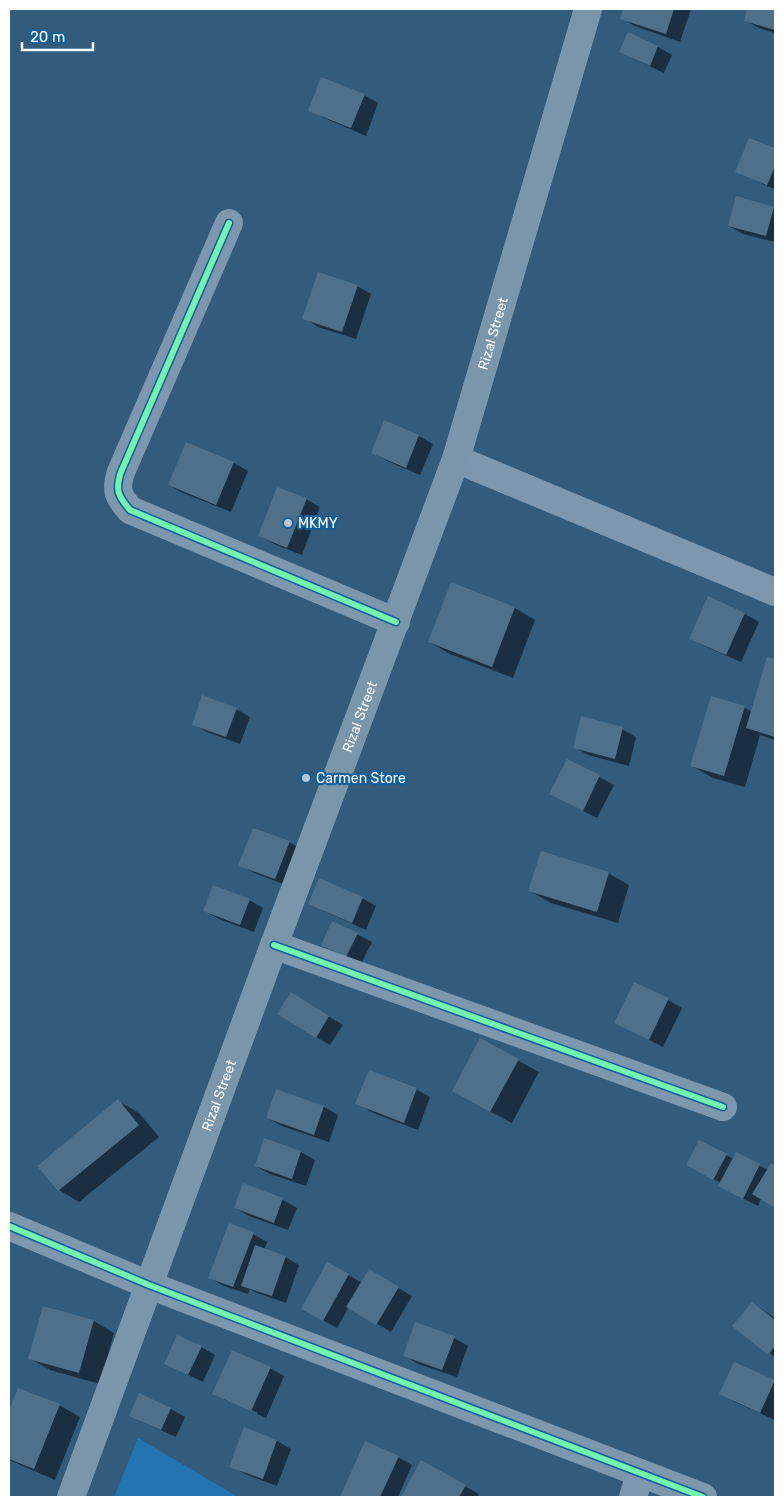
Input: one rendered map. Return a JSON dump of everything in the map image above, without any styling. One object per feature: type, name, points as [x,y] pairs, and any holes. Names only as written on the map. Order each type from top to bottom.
[{"type":"main road","name":"Rizal Street","points":[[71,1497],[274,945],[456,459],[588,9]]},
{"type":"street","points":[[229,223],[121,472],[117,484],[121,500],[130,510],[396,622]]},
{"type":"street","points":[[456,459],[775,592]]},
{"type":"street","points":[[274,945],[723,1107]]},
{"type":"street","points":[[9,1226],[636,1486],[703,1497]]},
{"type":"shaded area","points":[[138,1438],[238,1497],[114,1497]]},
{"type":"building","points":[[623,9],[674,9],[666,34],[620,19]]},
{"type":"building","points":[[747,9],[775,9],[775,30],[744,21]]},
{"type":"building","points":[[628,32],[658,46],[650,66],[619,52]]},
{"type":"building","points":[[321,77],[365,94],[351,128],[308,111]]},
{"type":"building","points":[[749,138],[775,148],[775,164],[767,185],[735,172]]},
{"type":"building","points":[[736,196],[774,207],[766,236],[728,226]]},
{"type":"building","points":[[318,272],[358,285],[342,332],[302,319]]},
{"type":"building","points":[[384,420],[419,435],[406,468],[371,453]]},
{"type":"building","points":[[186,442],[234,462],[216,505],[168,485]]},
{"type":"building","points":[[277,487],[307,498],[287,548],[258,536]]},
{"type":"building","points":[[451,582],[515,607],[492,667],[428,642]]},
{"type":"building","points":[[708,596],[745,613],[726,655],[689,639]]},
{"type":"building","points":[[767,657],[775,659],[775,737],[746,728]]},
{"type":"building","points":[[202,695],[237,708],[226,737],[192,725]]},
{"type":"building","points":[[711,696],[745,706],[724,776],[690,766]]},
{"type":"building","points":[[581,716],[623,727],[615,759],[573,748]]},
{"type":"building","points":[[567,759],[600,775],[583,811],[549,794]]},
{"type":"building","points":[[253,828],[290,841],[275,879],[238,866]]},
{"type":"building","points":[[541,851],[609,872],[597,912],[528,891]]},
{"type":"building","points":[[319,878],[363,897],[352,923],[308,904]]},
{"type":"building","points":[[213,885],[250,899],[240,925],[203,911]]},
{"type":"building","points":[[332,921],[358,933],[346,957],[321,945]]},
{"type":"building","points":[[634,982],[669,998],[649,1040],[614,1023]]},
{"type":"building","points":[[291,992],[329,1016],[316,1038],[277,1014]]},
{"type":"building","points":[[480,1038],[519,1059],[490,1112],[452,1091]]},
{"type":"building","points":[[369,1070],[417,1088],[404,1123],[355,1104]]},
{"type":"building","points":[[276,1089],[324,1106],[314,1135],[266,1118]]},
{"type":"building","points":[[118,1099],[139,1125],[58,1191],[37,1166]]},
{"type":"building","points":[[264,1138],[301,1151],[292,1179],[255,1166]]},
{"type":"building","points":[[699,1140],[727,1154],[713,1180],[686,1165]]},
{"type":"building","points":[[736,1152],[760,1164],[743,1199],[718,1186]]},
{"type":"building","points":[[771,1163],[775,1166],[775,1208],[752,1194]]},
{"type":"building","points":[[243,1183],[283,1198],[274,1223],[234,1208]]},
{"type":"building","points":[[229,1223],[254,1232],[233,1287],[208,1278]]},
{"type":"building","points":[[255,1245],[286,1256],[272,1296],[241,1286]]},
{"type":"building","points":[[327,1262],[349,1274],[323,1321],[301,1309]]},
{"type":"building","points":[[369,1269],[399,1287],[376,1325],[346,1307]]},
{"type":"building","points":[[752,1302],[775,1320],[775,1346],[768,1355],[732,1326]]},
{"type":"building","points":[[43,1306],[94,1320],[79,1373],[28,1359]]},
{"type":"building","points":[[415,1322],[455,1336],[442,1370],[403,1356]]},
{"type":"building","points":[[177,1335],[202,1346],[188,1375],[164,1364]]},
{"type":"building","points":[[232,1350],[271,1367],[251,1411],[212,1394]]},
{"type":"building","points":[[734,1362],[775,1380],[760,1413],[719,1394]]},
{"type":"building","points":[[18,1388],[60,1404],[34,1469],[9,1459],[9,1411]]},
{"type":"building","points":[[139,1393],[171,1408],[161,1430],[129,1416]]},
{"type":"building","points":[[244,1427],[277,1440],[263,1479],[229,1467]]},
{"type":"building","points":[[365,1441],[399,1456],[380,1497],[340,1497]]},
{"type":"building","points":[[421,1460],[466,1485],[459,1497],[401,1497]]},
{"type":"cycle path","points":[[229,223],[121,472],[118,484],[120,497],[130,510],[396,622]]},
{"type":"cycle path","points":[[274,945],[723,1107]]},
{"type":"cycle path","points":[[9,1226],[149,1285],[703,1497]]},
{"type":"place","name":"MKMY","points":[[288,523]]},
{"type":"place","name":"Carmen Store","points":[[306,778]]}]
